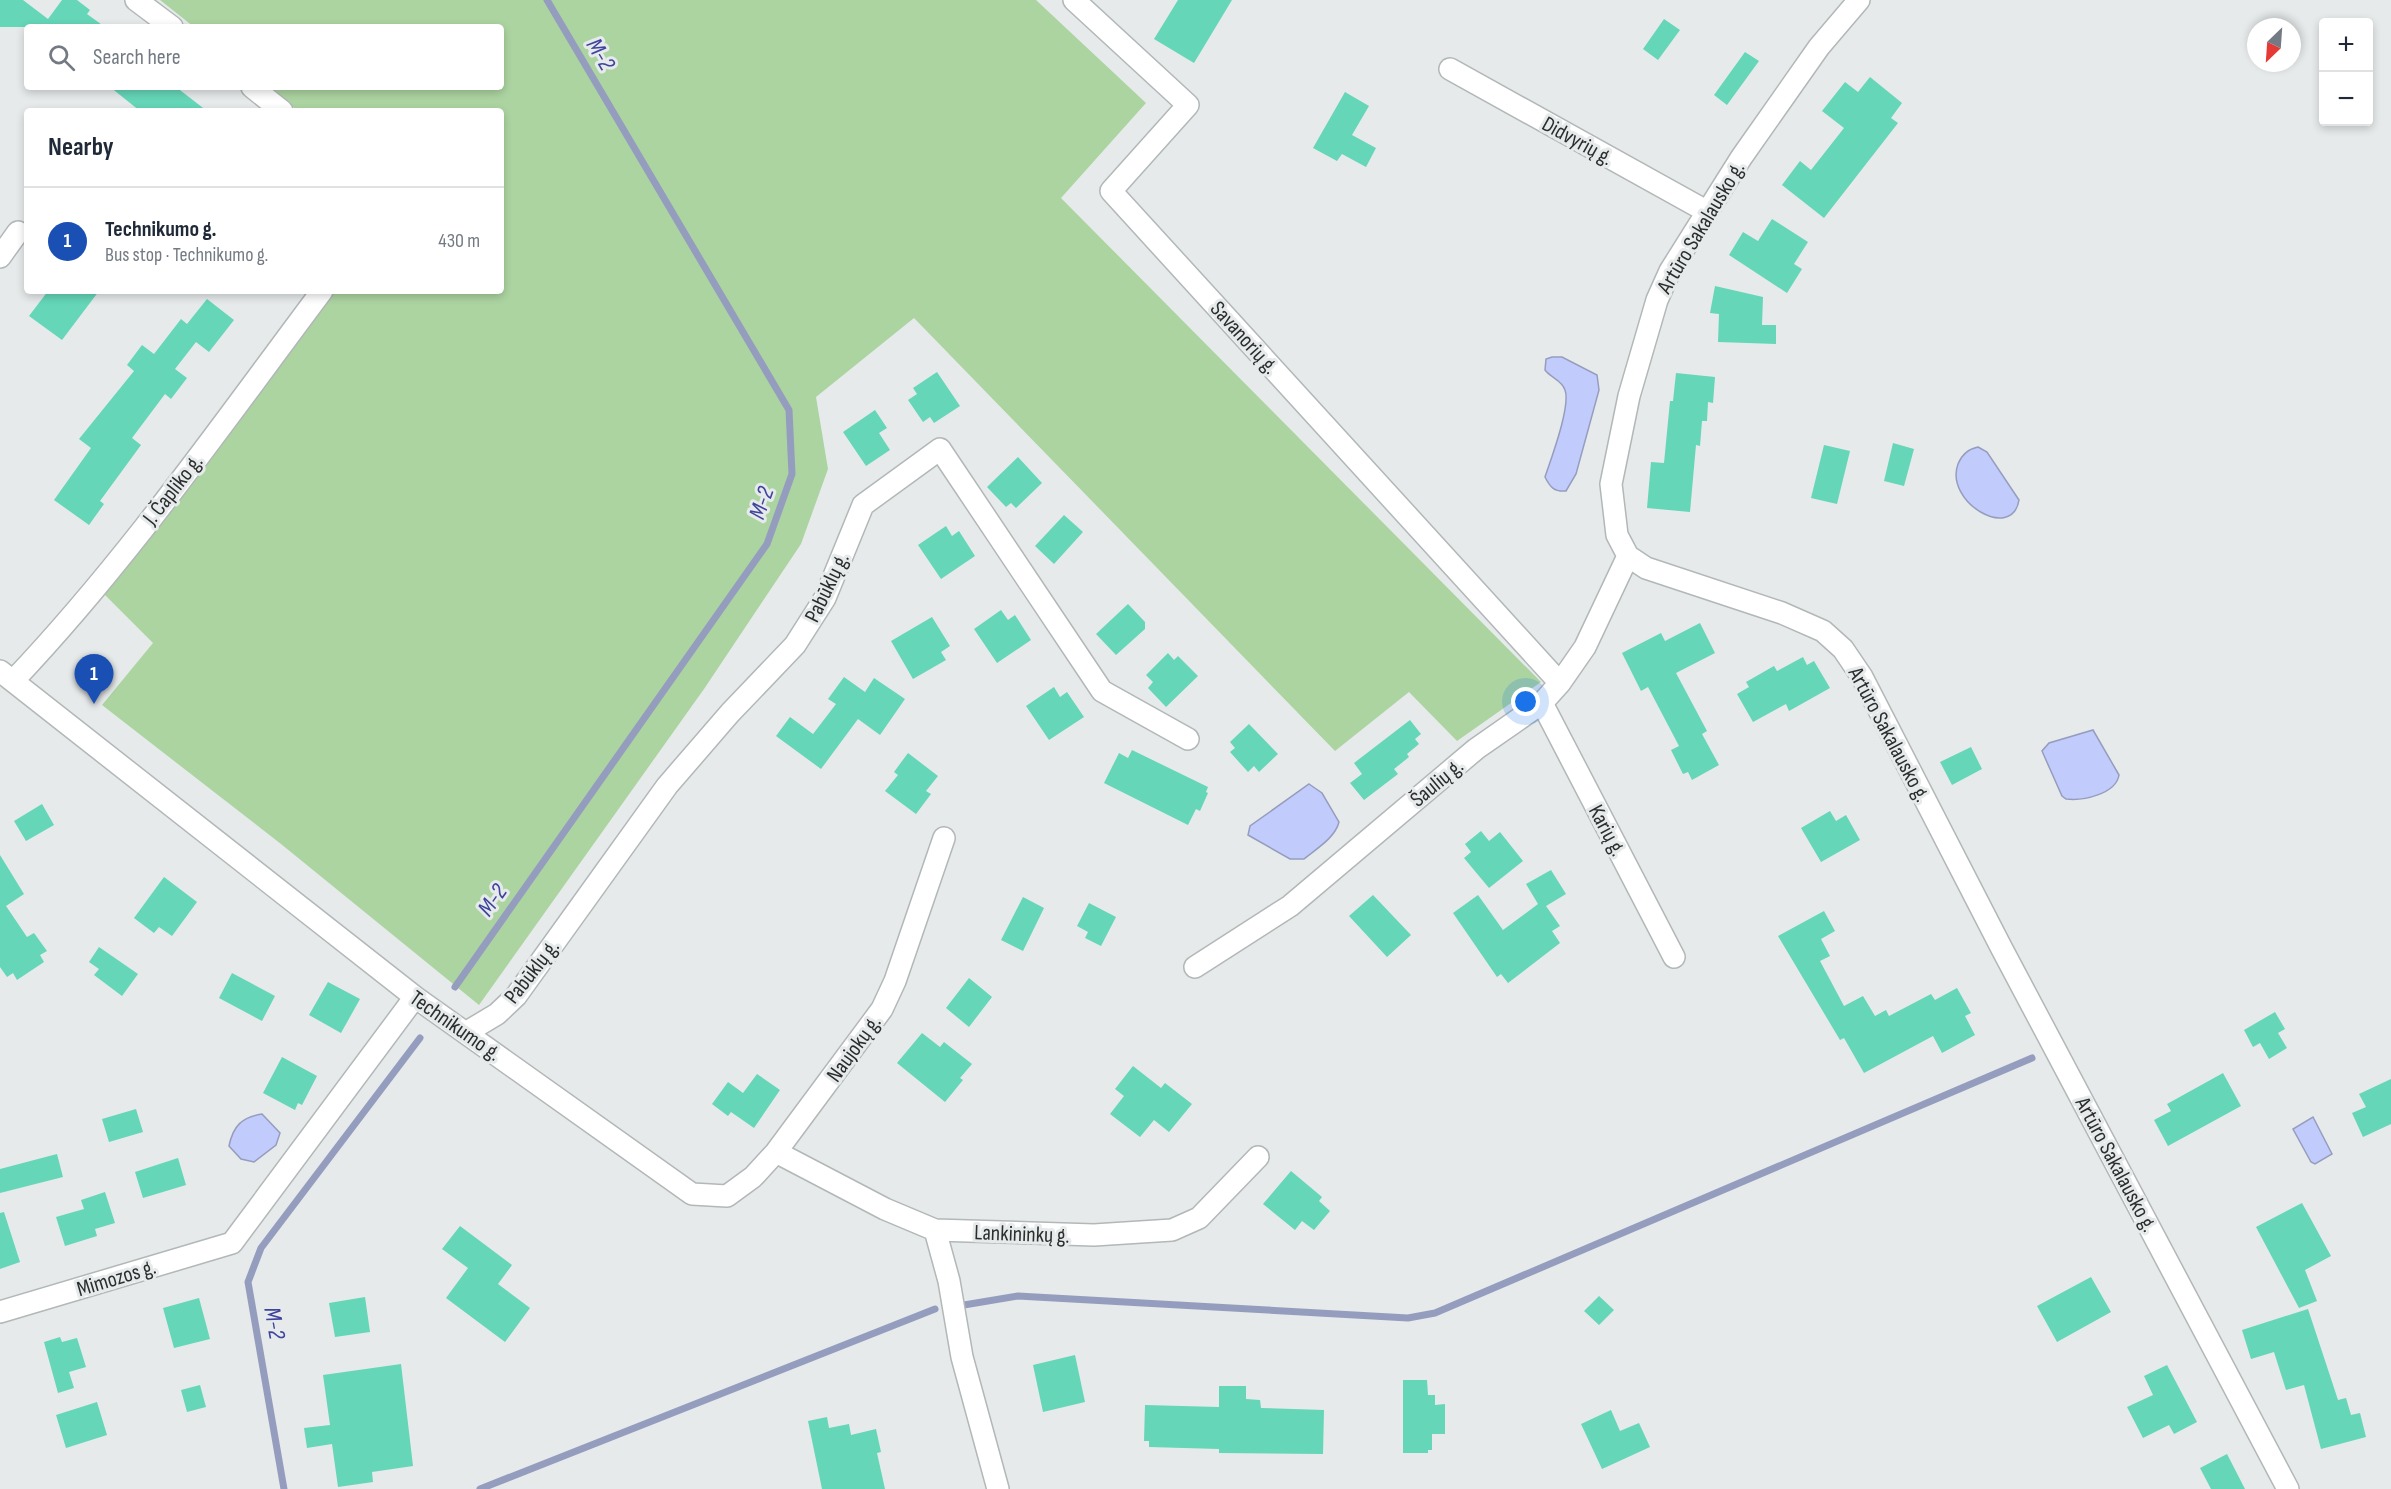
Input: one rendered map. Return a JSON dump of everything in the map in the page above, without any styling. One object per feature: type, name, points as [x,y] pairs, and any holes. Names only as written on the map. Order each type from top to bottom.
[{"type":"street","points":[[136,0],[168,24]]},
{"type":"street","name":"Savanorių g.","points":[[1074,0],[1188,105],[1112,191],[1560,683]]},
{"type":"street","name":"Artūro Sakalausko g.","points":[[1859,0],[1819,47],[1706,211],[1670,271],[1657,300],[1629,396],[1611,484],[1617,535],[1628,556],[1646,568],[1782,613],[1823,631],[1843,649],[1862,677],[2002,949],[2288,1489]]},
{"type":"street","name":"Didvyrių g.","points":[[1450,69],[1706,211]]},
{"type":"street","points":[[256,90],[278,108]]},
{"type":"street","points":[[0,257],[18,232]]},
{"type":"street","name":"J. Čapliko g.","points":[[6,676],[60,629],[156,511],[320,294]]},
{"type":"street","name":"Pabūklų g.","points":[[468,1032],[496,1014],[516,996],[667,786],[730,713],[795,645],[825,598],[863,506],[940,449],[1102,691],[1188,738]]},
{"type":"street","name":"Šaulių g.","points":[[1195,967],[1290,906],[1476,749],[1542,703],[1560,683],[1585,647],[1628,556]]},
{"type":"street","name":"Technikumo g.","points":[[6,676],[414,996],[468,1032],[692,1194]]},
{"type":"street","name":"Karių g.","points":[[1542,703],[1674,957]]},
{"type":"street","name":"Naujokų g.","points":[[692,1194],[727,1196],[753,1177],[776,1152],[882,1009],[895,981],[944,838]]},
{"type":"street","name":"Mimozos g.","points":[[0,1312],[232,1243],[414,996]]},
{"type":"street","name":"Lankininkų g.","points":[[776,1152],[885,1209],[935,1230],[1094,1235],[1172,1230],[1198,1218],[1257,1157]]},
{"type":"street","points":[[935,1230],[949,1281],[962,1357],[998,1489]]},
{"type":"green space","points":[[160,0],[1036,0],[1146,103],[1061,198],[1541,682],[1457,741],[1409,692],[1335,751],[914,318],[816,397],[828,469],[801,544],[704,689],[479,1005],[281,844],[102,705],[153,643],[103,593],[331,294],[504,294],[504,108],[294,108],[274,90],[504,90],[504,24],[190,24]]},
{"type":"water","points":[[1562,357],[1597,375],[1599,390],[1576,474],[1566,491],[1553,488],[1545,477],[1560,433],[1566,398],[1561,384],[1545,370],[1546,359]]},
{"type":"water","points":[[1978,447],[1987,452],[2019,500],[2014,512],[2005,517],[1993,517],[1981,512],[1969,503],[1961,492],[1956,478],[1958,464],[1966,452]]},
{"type":"water","points":[[2093,730],[2119,775],[2117,782],[2098,795],[2081,799],[2066,799],[2062,796],[2042,751],[2049,743]]},
{"type":"water","points":[[1309,784],[1322,793],[1339,822],[1334,833],[1319,847],[1304,859],[1290,859],[1248,835],[1250,826]]},
{"type":"water","points":[[262,1114],[280,1133],[276,1145],[254,1162],[241,1159],[229,1146],[233,1133],[244,1120]]},
{"type":"water","points":[[2313,1117],[2332,1154],[2315,1164],[2311,1162],[2293,1129]]},
{"type":"building","points":[[0,0],[23,0],[48,19],[62,0],[77,0],[90,10],[87,14],[101,24],[24,24],[24,27],[0,27]]},
{"type":"building","points":[[1178,0],[1232,0],[1194,63],[1154,39]]},
{"type":"building","points":[[1664,19],[1680,30],[1658,60],[1643,49]]},
{"type":"building","points":[[1745,52],[1759,61],[1727,105],[1714,95]]},
{"type":"building","points":[[1870,77],[1902,103],[1891,118],[1898,123],[1824,218],[1782,185],[1800,161],[1811,170],[1844,128],[1822,111],[1845,82],[1858,92]]},
{"type":"building","points":[[114,90],[180,90],[203,108],[136,108]]},
{"type":"building","points":[[1345,92],[1369,106],[1352,135],[1376,148],[1366,167],[1342,154],[1337,161],[1313,148]]},
{"type":"building","points":[[1772,219],[1808,242],[1794,264],[1802,269],[1787,293],[1729,255],[1743,232],[1758,241]]},
{"type":"building","points":[[1715,286],[1763,297],[1762,325],[1776,325],[1776,344],[1718,342],[1719,314],[1710,313]]},
{"type":"building","points":[[46,294],[97,294],[62,340],[29,316]]},
{"type":"building","points":[[207,299],[234,320],[209,352],[196,342],[175,369],[187,378],[171,399],[165,394],[132,438],[141,445],[100,501],[104,504],[89,525],[54,500],[91,448],[79,439],[134,371],[127,365],[142,345],[154,354],[181,319],[187,324]]},
{"type":"building","points":[[937,372],[960,406],[934,423],[930,417],[923,422],[908,400],[917,394],[913,388]]},
{"type":"building","points":[[1676,373],[1715,377],[1713,403],[1708,402],[1707,421],[1702,421],[1700,446],[1696,445],[1690,512],[1647,508],[1651,462],[1664,463],[1670,401],[1673,401]]},
{"type":"building","points":[[875,410],[887,428],[879,433],[890,450],[866,466],[843,432]]},
{"type":"building","points":[[1893,443],[1914,449],[1904,486],[1884,481]]},
{"type":"building","points":[[1824,445],[1850,451],[1837,504],[1811,498]]},
{"type":"building","points":[[1018,457],[1042,483],[1016,508],[1011,503],[1006,507],[987,487]]},
{"type":"building","points":[[1064,515],[1083,532],[1054,564],[1035,546]]},
{"type":"building","points":[[946,526],[952,536],[959,531],[975,556],[941,579],[918,545]]},
{"type":"building","points":[[1128,604],[1145,622],[1145,629],[1116,655],[1096,634]]},
{"type":"building","points":[[1001,610],[1008,620],[1015,615],[1031,640],[997,663],[974,629]]},
{"type":"building","points":[[932,617],[950,646],[941,652],[946,660],[913,679],[891,641]]},
{"type":"building","points":[[1700,623],[1715,653],[1676,673],[1707,731],[1702,734],[1719,765],[1692,780],[1688,772],[1683,774],[1671,750],[1679,746],[1648,687],[1641,691],[1622,653],[1661,633],[1665,641]]},
{"type":"building","points":[[1168,653],[1174,660],[1178,656],[1198,676],[1166,707],[1148,688],[1153,682],[1146,675]]},
{"type":"building","points":[[1803,657],[1807,665],[1814,661],[1830,688],[1789,711],[1786,704],[1753,722],[1737,694],[1749,687],[1746,682],[1774,666],[1777,671]]},
{"type":"building","points":[[844,677],[865,692],[874,678],[905,699],[880,735],[858,719],[821,769],[776,736],[790,717],[813,734],[836,704],[828,699]]},
{"type":"building","points":[[1054,687],[1060,697],[1067,692],[1084,717],[1049,740],[1026,706]]},
{"type":"building","points":[[1410,720],[1421,734],[1415,739],[1419,744],[1407,754],[1409,757],[1394,769],[1398,774],[1364,800],[1350,783],[1362,774],[1354,763]]},
{"type":"building","points":[[1249,724],[1278,754],[1259,772],[1254,766],[1248,772],[1230,752],[1235,748],[1230,742]]},
{"type":"building","points":[[1971,747],[1982,769],[1952,785],[1940,762]]},
{"type":"building","points":[[1132,750],[1208,787],[1206,792],[1208,793],[1200,811],[1196,809],[1188,825],[1104,783],[1119,753],[1128,758]]},
{"type":"building","points":[[908,753],[938,776],[926,791],[931,794],[916,814],[885,791],[898,775],[894,772]]},
{"type":"building","points":[[42,804],[54,825],[26,841],[14,821]]},
{"type":"building","points":[[1830,811],[1836,821],[1846,815],[1860,840],[1821,862],[1801,828]]},
{"type":"building","points":[[1481,831],[1489,841],[1500,832],[1523,861],[1489,888],[1464,858],[1471,852],[1465,844]]},
{"type":"building","points":[[0,855],[24,894],[6,906],[27,937],[34,933],[47,951],[40,955],[44,962],[17,980],[13,973],[7,977],[0,967]]},
{"type":"building","points":[[1551,870],[1566,894],[1546,906],[1560,926],[1552,931],[1560,943],[1508,983],[1501,974],[1497,977],[1453,913],[1478,895],[1503,930],[1538,904],[1526,884]]},
{"type":"building","points":[[164,877],[197,902],[172,936],[159,927],[154,933],[134,918]]},
{"type":"building","points":[[1373,895],[1411,935],[1387,957],[1349,916]]},
{"type":"building","points":[[1023,897],[1044,908],[1023,951],[1001,940]]},
{"type":"building","points":[[1089,903],[1116,917],[1101,946],[1085,938],[1088,932],[1077,926]]},
{"type":"building","points":[[1824,911],[1835,931],[1821,939],[1830,956],[1820,961],[1844,1006],[1863,996],[1875,1016],[1886,1010],[1889,1016],[1931,994],[1935,1000],[1957,988],[1971,1013],[1965,1016],[1975,1035],[1942,1053],[1933,1036],[1864,1073],[1844,1038],[1840,1040],[1778,936]]},
{"type":"building","points":[[99,947],[138,974],[122,996],[94,975],[99,969],[89,962]]},
{"type":"building","points":[[232,973],[275,996],[262,1021],[219,998]]},
{"type":"building","points":[[969,978],[992,997],[969,1027],[946,1008]]},
{"type":"building","points":[[328,982],[360,999],[341,1033],[309,1015]]},
{"type":"building","points":[[2275,1012],[2285,1029],[2278,1033],[2287,1048],[2269,1059],[2260,1043],[2253,1047],[2244,1030]]},
{"type":"building","points":[[922,1033],[940,1047],[944,1042],[972,1064],[960,1078],[963,1080],[945,1102],[897,1063]]},
{"type":"building","points":[[282,1057],[317,1076],[302,1105],[298,1103],[295,1110],[263,1093]]},
{"type":"building","points":[[1133,1066],[1161,1088],[1165,1083],[1192,1104],[1169,1132],[1154,1120],[1140,1137],[1110,1114],[1124,1096],[1115,1089]]},
{"type":"building","points":[[2223,1073],[2241,1106],[2168,1146],[2154,1120],[2171,1111],[2167,1104]]},
{"type":"building","points":[[757,1074],[780,1090],[754,1128],[731,1112],[728,1116],[712,1104],[728,1082],[743,1093]]},
{"type":"building","points":[[2391,1079],[2391,1124],[2363,1137],[2352,1113],[2366,1107],[2359,1094]]},
{"type":"building","points":[[136,1109],[143,1132],[109,1142],[102,1119]]},
{"type":"building","points":[[57,1154],[63,1177],[0,1193],[0,1169]]},
{"type":"building","points":[[178,1158],[186,1185],[143,1198],[135,1172]]},
{"type":"building","points":[[1291,1171],[1322,1197],[1319,1201],[1330,1211],[1314,1230],[1302,1221],[1295,1230],[1263,1204]]},
{"type":"building","points":[[105,1192],[115,1223],[95,1229],[97,1236],[65,1246],[56,1217],[84,1209],[81,1200]]},
{"type":"building","points":[[2302,1203],[2331,1256],[2305,1270],[2317,1301],[2299,1308],[2256,1227]]},
{"type":"building","points":[[4,1212],[20,1262],[0,1269],[0,1213]]},
{"type":"building","points":[[460,1226],[512,1265],[498,1284],[530,1308],[505,1342],[446,1298],[468,1268],[442,1249]]},
{"type":"building","points":[[2091,1277],[2111,1312],[2057,1342],[2037,1306]]},
{"type":"building","points":[[1599,1296],[1614,1310],[1599,1325],[1584,1311]]},
{"type":"building","points":[[365,1297],[370,1332],[335,1337],[329,1303]]},
{"type":"building","points":[[199,1298],[210,1339],[174,1348],[163,1308]]},
{"type":"building","points":[[2308,1309],[2338,1400],[2346,1398],[2351,1415],[2360,1413],[2366,1437],[2321,1449],[2304,1385],[2286,1390],[2274,1352],[2251,1359],[2242,1330]]},
{"type":"building","points":[[60,1337],[62,1342],[77,1338],[86,1367],[69,1372],[74,1388],[58,1393],[44,1342]]},
{"type":"building","points":[[1075,1355],[1085,1402],[1043,1412],[1033,1365]]},
{"type":"building","points":[[401,1364],[413,1466],[372,1472],[373,1482],[338,1487],[332,1444],[307,1448],[304,1428],[330,1425],[323,1375]]},
{"type":"building","points":[[2167,1365],[2197,1422],[2174,1434],[2169,1425],[2143,1438],[2127,1407],[2153,1395],[2144,1376]]},
{"type":"building","points":[[1403,1380],[1427,1380],[1428,1395],[1435,1395],[1435,1405],[1445,1404],[1445,1434],[1432,1434],[1432,1450],[1428,1450],[1428,1453],[1403,1453]]},
{"type":"building","points":[[200,1385],[206,1407],[187,1412],[181,1390]]},
{"type":"building","points":[[1219,1386],[1246,1386],[1246,1399],[1260,1400],[1261,1408],[1324,1410],[1323,1454],[1219,1453],[1219,1449],[1149,1447],[1149,1441],[1144,1441],[1145,1405],[1219,1407]]},
{"type":"building","points":[[97,1402],[107,1435],[66,1448],[56,1415]]},
{"type":"building","points":[[1611,1410],[1620,1431],[1639,1423],[1650,1447],[1602,1469],[1581,1424]]},
{"type":"building","points":[[827,1417],[829,1428],[849,1424],[851,1435],[876,1429],[881,1452],[877,1453],[885,1489],[822,1489],[808,1421]]},
{"type":"building","points":[[2227,1454],[2245,1489],[2211,1489],[2200,1468]]},
{"type":"waterway","name":"M-2","points":[[455,987],[767,544],[792,474],[789,410],[547,0]]},
{"type":"waterway","name":"M-2","points":[[284,1489],[248,1282],[261,1248],[420,1038]]},
{"type":"waterway","points":[[964,1305],[1018,1296],[1408,1318],[1435,1313],[2032,1058]]},
{"type":"waterway","points":[[480,1489],[935,1309]]},
{"type":"place","name":"Technikumo g.","points":[[94,704]]}]
